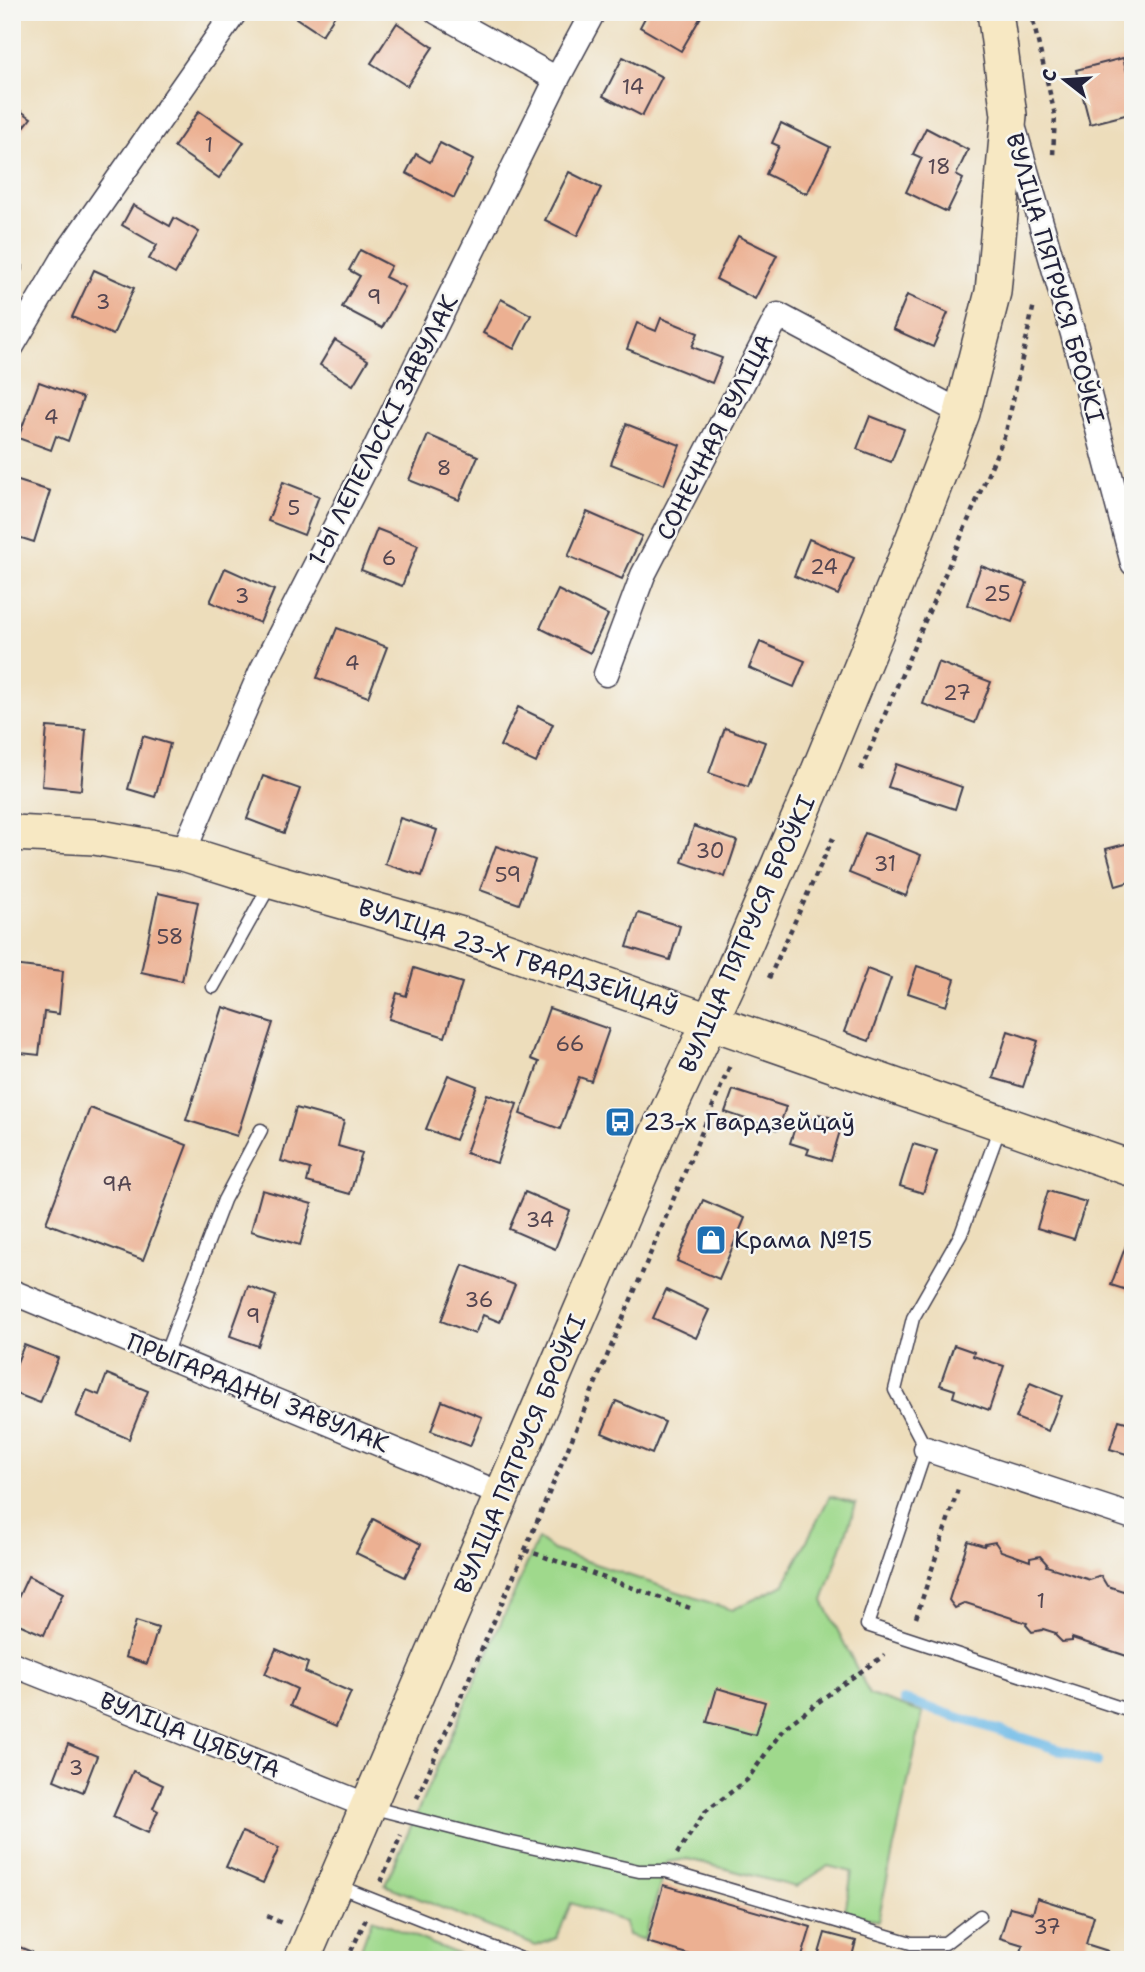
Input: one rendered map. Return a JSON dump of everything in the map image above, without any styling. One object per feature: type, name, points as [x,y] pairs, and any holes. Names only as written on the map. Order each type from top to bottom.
[{"type":"main road","name":"ВУЛІЦА ПЯТРУСЯ БРОЎКІ","points":[[302,1960],[651,1149],[728,983],[821,768],[962,413],[993,292],[1009,115],[995,12]]},
{"type":"main road","name":"ВУЛІЦА 23-Х ГВАРДЗЕЙЦАЎ","points":[[12,833],[95,837],[183,853],[462,935],[1133,1169]]},
{"type":"street","points":[[12,346],[68,251],[235,12]]},
{"type":"street","points":[[437,12],[557,79]]},
{"type":"street","name":"1-Ы ЛЕПЕЛЬСКІ ЗАВУЛАК","points":[[183,853],[261,673],[593,12]]},
{"type":"street","name":"ВУЛІЦА ПЯТРУСЯ БРОЎКІ","points":[[1009,115],[1073,334],[1133,563]]},
{"type":"street","name":"СОНЕЧНАЯ ВУЛІЦА","points":[[606,674],[643,575],[778,315],[962,413]]},
{"type":"street","name":"ПРЫГАРАДНЫ ЗАВУЛАК","points":[[12,1292],[503,1494]]},
{"type":"street","points":[[926,1449],[1133,1517]]},
{"type":"street","name":"ВУЛІЦА ЦЯБУТА","points":[[12,1664],[368,1806]]},
{"type":"lane","points":[[213,987],[272,881]]},
{"type":"lane","points":[[1001,1124],[961,1234],[913,1318],[895,1391],[926,1449],[867,1625],[1133,1712]]},
{"type":"lane","points":[[165,1355],[224,1200],[261,1130]]},
{"type":"lane","points":[[368,1806],[498,1840],[639,1871],[666,1871],[911,1942],[945,1943],[980,1916]]},
{"type":"lane","points":[[334,1884],[524,1960]]},
{"type":"path","points":[[767,984],[833,838]]},
{"type":"path","points":[[348,1960],[744,1033]]},
{"type":"path","points":[[666,1871],[705,1812],[747,1780],[784,1728],[909,1639],[966,1462]]},
{"type":"path","points":[[525,1550],[690,1608]]},
{"type":"green space","points":[[830,1496],[856,1504],[823,1601],[870,1695],[923,1713],[878,1921],[845,1912],[852,1872],[828,1866],[796,1887],[688,1859],[667,1862],[644,1940],[628,1935],[625,1922],[571,1903],[557,1938],[536,1946],[385,1885],[538,1539],[553,1550],[732,1610],[784,1585]]},
{"type":"green space","points":[[372,1919],[472,1960],[357,1960]]},
{"type":"building","points":[[287,12],[337,12],[322,35]]},
{"type":"building","points":[[648,12],[698,12],[702,15],[681,51],[640,27]]},
{"type":"building","points":[[397,23],[433,47],[407,86],[371,63]]},
{"type":"building","points":[[623,57],[662,77],[642,116],[603,96]]},
{"type":"building","points":[[1123,58],[1133,94],[1133,113],[1090,124],[1076,70]]},
{"type":"building","points":[[12,105],[31,118],[12,143]]},
{"type":"building","points":[[199,111],[244,142],[219,178],[174,147]]},
{"type":"building","points":[[781,123],[830,147],[807,194],[766,174],[779,146],[772,143]]},
{"type":"building","points":[[926,128],[968,150],[956,175],[963,179],[947,212],[906,192],[922,158],[913,154]]},
{"type":"building","points":[[440,143],[473,160],[454,198],[406,173],[416,154],[430,162]]},
{"type":"building","points":[[569,172],[601,188],[577,236],[545,220]]},
{"type":"building","points":[[133,205],[170,226],[174,218],[199,232],[175,274],[149,259],[157,245],[122,225]]},
{"type":"building","points":[[738,236],[777,255],[755,299],[716,279]]},
{"type":"building","points":[[360,250],[391,266],[385,277],[405,287],[382,328],[342,307],[360,276],[349,270]]},
{"type":"building","points":[[12,262],[23,266],[13,297],[12,297]]},
{"type":"building","points":[[94,270],[134,288],[113,335],[72,317]]},
{"type":"building","points":[[907,295],[948,313],[933,347],[893,329]]},
{"type":"building","points":[[501,299],[531,315],[514,349],[483,333]]},
{"type":"building","points":[[661,318],[698,333],[692,347],[722,358],[712,383],[627,349],[637,323],[656,331]]},
{"type":"building","points":[[335,340],[368,360],[353,385],[320,365]]},
{"type":"building","points":[[39,382],[83,398],[68,441],[56,436],[51,450],[18,438]]},
{"type":"building","points":[[870,416],[904,429],[891,462],[857,449]]},
{"type":"building","points":[[626,424],[680,445],[664,485],[611,464]]},
{"type":"building","points":[[428,435],[478,456],[459,500],[409,480]]},
{"type":"building","points":[[12,479],[50,491],[34,542],[12,535]]},
{"type":"building","points":[[283,482],[319,496],[304,535],[268,521]]},
{"type":"building","points":[[587,512],[642,536],[622,579],[568,556]]},
{"type":"building","points":[[377,529],[418,545],[402,586],[361,570]]},
{"type":"building","points":[[809,539],[854,558],[838,595],[794,576]]},
{"type":"building","points":[[981,566],[1027,583],[1012,622],[967,605]]},
{"type":"building","points":[[225,568],[274,590],[260,623],[210,602]]},
{"type":"building","points":[[558,590],[608,615],[590,653],[540,628]]},
{"type":"building","points":[[337,628],[387,647],[368,697],[317,678]]},
{"type":"building","points":[[760,642],[805,661],[794,687],[749,668]]},
{"type":"building","points":[[938,662],[991,682],[975,723],[923,704]]},
{"type":"building","points":[[518,707],[553,724],[536,763],[500,746]]},
{"type":"building","points":[[47,727],[86,730],[81,790],[42,786]]},
{"type":"building","points":[[725,728],[765,742],[748,787],[709,773]]},
{"type":"building","points":[[143,736],[170,744],[155,797],[128,789]]},
{"type":"building","points":[[896,764],[962,787],[955,809],[888,787]]},
{"type":"building","points":[[263,776],[300,789],[284,833],[247,819]]},
{"type":"building","points":[[400,818],[437,830],[422,876],[385,864]]},
{"type":"building","points":[[694,826],[737,841],[725,877],[682,862]]},
{"type":"building","points":[[865,833],[921,855],[906,896],[849,873]]},
{"type":"building","points":[[1133,842],[1133,881],[1116,886],[1106,849]]},
{"type":"building","points":[[496,846],[535,860],[519,904],[480,890]]},
{"type":"building","points":[[158,893],[198,902],[182,981],[141,972]]},
{"type":"building","points":[[638,913],[680,926],[670,960],[627,947]]},
{"type":"building","points":[[12,965],[63,971],[59,1014],[44,1012],[39,1055],[12,1052]]},
{"type":"building","points":[[917,966],[955,979],[946,1006],[908,993]]},
{"type":"building","points":[[414,968],[462,983],[445,1037],[389,1019],[397,993],[406,996]]},
{"type":"building","points":[[867,969],[891,978],[869,1041],[844,1032]]},
{"type":"building","points":[[223,1007],[273,1023],[237,1136],[186,1120]]},
{"type":"building","points":[[549,1008],[609,1029],[591,1081],[579,1077],[560,1129],[520,1114],[539,1062],[531,1059]]},
{"type":"building","points":[[1008,1031],[1038,1041],[1023,1087],[993,1078]]},
{"type":"building","points":[[448,1075],[477,1086],[455,1140],[426,1129]]},
{"type":"building","points":[[733,1090],[786,1107],[778,1130],[725,1112]]},
{"type":"building","points":[[487,1094],[517,1104],[497,1163],[466,1153]]},
{"type":"building","points":[[90,1108],[187,1145],[143,1260],[46,1223]]},
{"type":"building","points":[[296,1108],[344,1121],[338,1146],[362,1153],[350,1194],[307,1182],[310,1169],[281,1161]]},
{"type":"building","points":[[819,1114],[843,1121],[831,1161],[807,1154],[809,1149],[790,1143],[799,1115],[817,1121]]},
{"type":"building","points":[[913,1144],[937,1151],[923,1193],[900,1186]]},
{"type":"building","points":[[262,1190],[312,1204],[300,1245],[251,1231]]},
{"type":"building","points":[[1048,1191],[1086,1202],[1074,1239],[1037,1228]]},
{"type":"building","points":[[525,1192],[570,1211],[555,1249],[509,1229]]},
{"type":"building","name":"Крама №15","points":[[703,1200],[745,1218],[719,1279],[677,1261]]},
{"type":"building","points":[[1128,1240],[1133,1242],[1133,1292],[1111,1285]]},
{"type":"building","points":[[463,1265],[515,1285],[500,1322],[483,1315],[475,1334],[441,1321]]},
{"type":"building","points":[[248,1286],[276,1296],[258,1346],[230,1336]]},
{"type":"building","points":[[666,1290],[709,1310],[696,1338],[653,1318]]},
{"type":"building","points":[[24,1345],[58,1358],[40,1403],[12,1392],[12,1375]]},
{"type":"building","points":[[954,1345],[974,1352],[973,1356],[1004,1366],[989,1410],[953,1397],[955,1390],[940,1385]]},
{"type":"building","points":[[107,1374],[148,1391],[129,1439],[76,1416],[87,1390],[99,1395]]},
{"type":"building","points":[[1030,1383],[1062,1396],[1048,1431],[1016,1418]]},
{"type":"building","points":[[442,1401],[482,1417],[470,1446],[431,1431]]},
{"type":"building","points":[[616,1401],[665,1422],[652,1454],[602,1433]]},
{"type":"building","points":[[1119,1420],[1133,1424],[1133,1456],[1110,1449]]},
{"type":"building","points":[[373,1519],[421,1544],[405,1577],[356,1553]]},
{"type":"building","points":[[968,1541],[984,1546],[995,1542],[1001,1551],[1030,1561],[1030,1558],[1040,1556],[1046,1566],[1090,1580],[1101,1576],[1107,1586],[1133,1594],[1133,1658],[1072,1638],[1072,1641],[1062,1642],[1056,1633],[1043,1629],[1032,1632],[1027,1623],[966,1603],[955,1608],[949,1600]]},
{"type":"building","points":[[28,1576],[63,1593],[44,1635],[12,1621],[12,1611]]},
{"type":"building","points":[[136,1621],[158,1628],[147,1664],[125,1657]]},
{"type":"building","points":[[276,1649],[308,1663],[305,1672],[351,1692],[336,1726],[290,1706],[297,1689],[265,1674]]},
{"type":"building","points":[[717,1688],[765,1702],[755,1735],[707,1722]]},
{"type":"building","points":[[68,1744],[97,1756],[83,1792],[54,1780]]},
{"type":"building","points":[[133,1771],[163,1785],[153,1808],[158,1811],[148,1833],[113,1817]]},
{"type":"building","points":[[242,1832],[279,1848],[263,1883],[226,1867]]},
{"type":"building","points":[[663,1885],[811,1927],[801,1960],[707,1960],[647,1942]]},
{"type":"building","points":[[1037,1898],[1094,1916],[1086,1944],[1108,1951],[1105,1960],[1019,1960],[1023,1945],[1000,1938],[1010,1907],[1033,1913]]},
{"type":"building","points":[[825,1933],[856,1941],[851,1960],[817,1960]]},
{"type":"building","points":[[12,1944],[32,1952],[28,1960],[12,1960]]},
{"type":"waterway","points":[[904,1700],[1097,1762]]},
{"type":"place","name":"23-х Гвардзейцаў","points":[[620,1122]]},
{"type":"place","name":"Крама №15","points":[[711,1240]]}]
